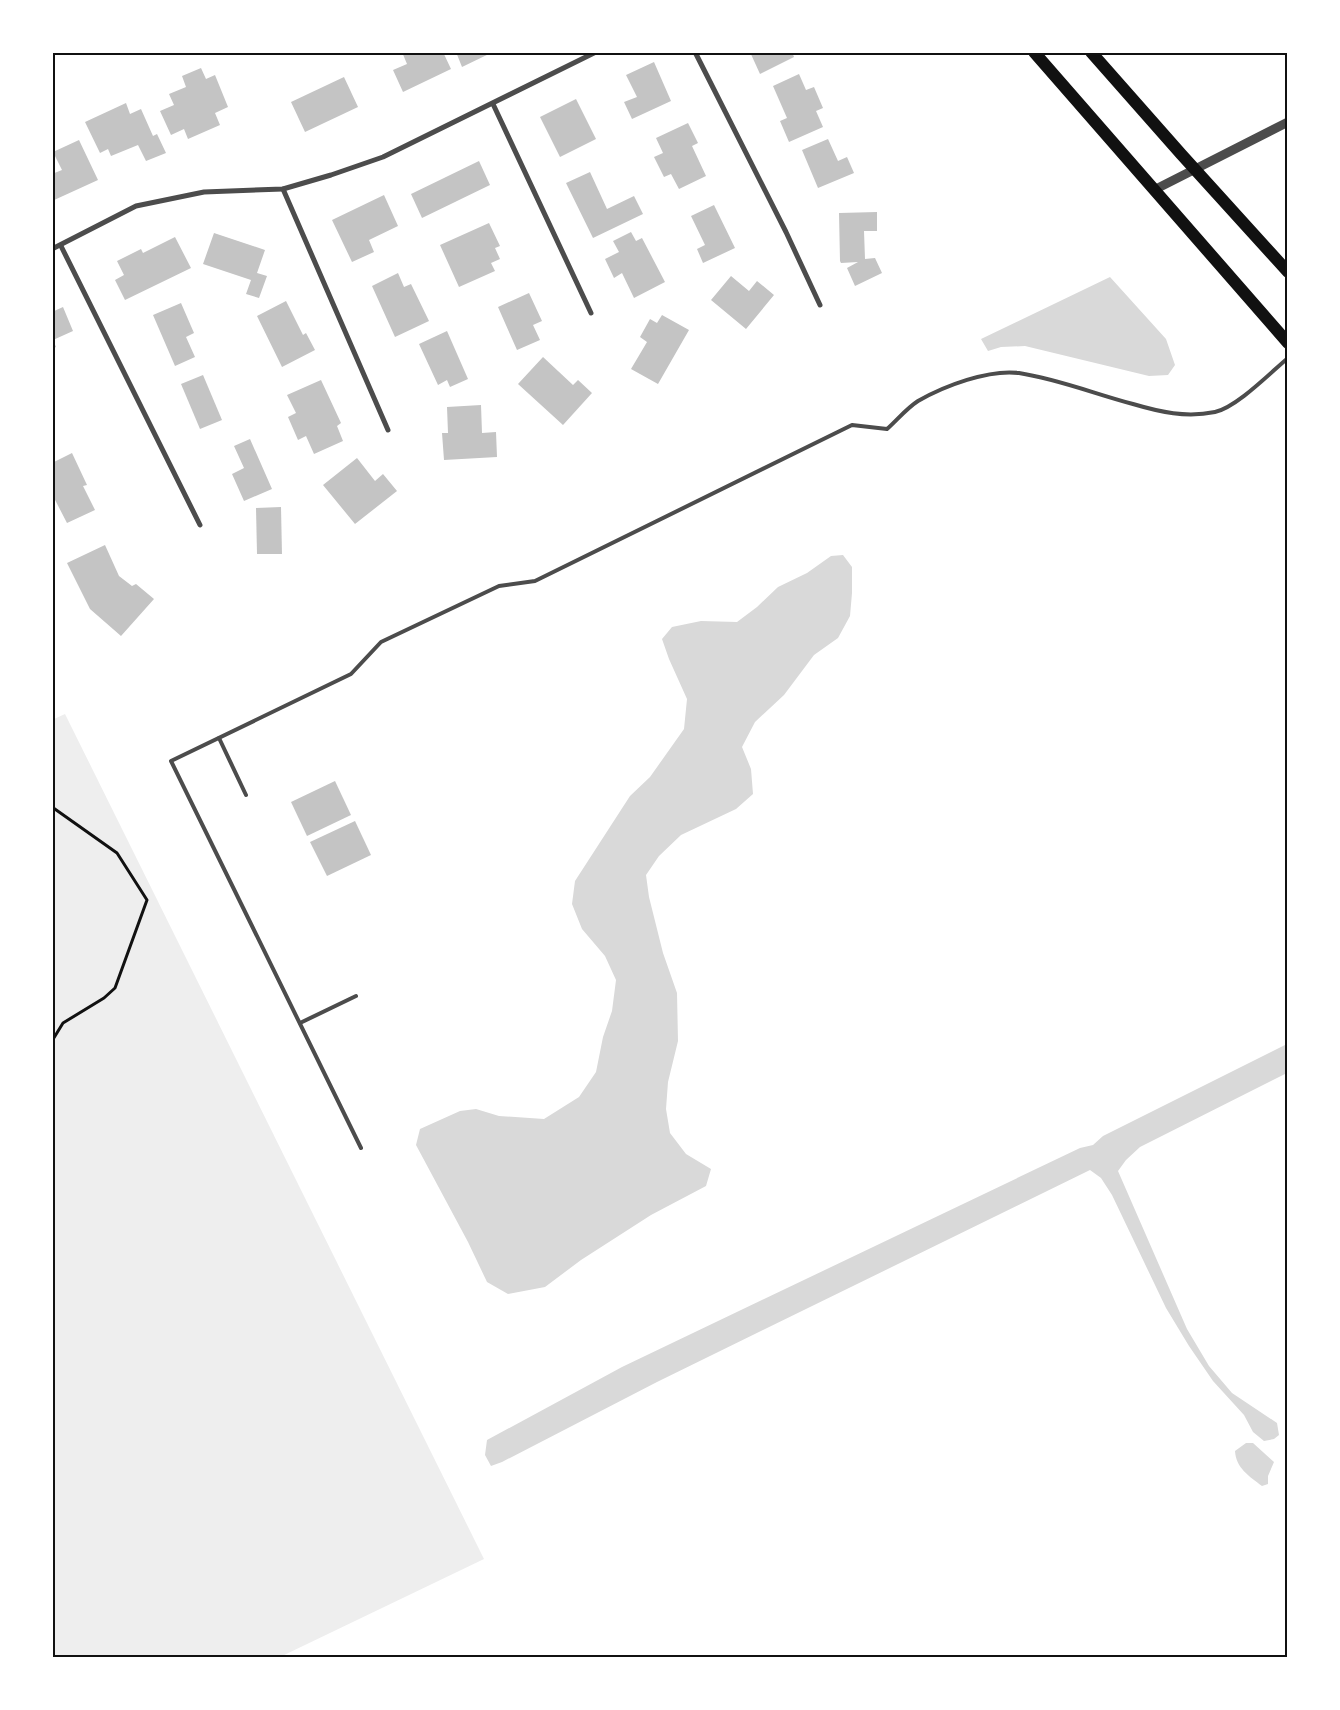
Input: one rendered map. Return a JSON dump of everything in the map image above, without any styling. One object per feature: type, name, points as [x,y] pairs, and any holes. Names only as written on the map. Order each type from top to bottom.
[{"type":"main road","points":[[1034,52],[1288,343]]},
{"type":"main road","points":[[1091,52],[1288,272]]},
{"type":"street","points":[[52,249],[136,206],[204,192],[282,189],[383,157],[596,52]]},
{"type":"street","points":[[695,52],[786,232],[820,305]]},
{"type":"street","points":[[493,104],[591,314]]},
{"type":"street","points":[[1154,190],[1288,122]]},
{"type":"street","points":[[282,189],[388,430]]},
{"type":"street","points":[[52,253],[61,246]]},
{"type":"street","points":[[61,246],[200,525]]},
{"type":"lane","points":[[361,1148],[171,761],[352,674],[381,642],[499,586],[536,581],[852,426],[887,429],[917,402],[949,386],[984,376],[1017,373],[1043,378],[1167,414],[1192,414],[1216,411],[1236,401],[1288,358]]},
{"type":"lane","points":[[219,738],[246,795]]},
{"type":"lane","points":[[300,1023],[356,996]]},
{"type":"path","points":[[52,807],[117,853],[147,900],[115,988],[104,998],[63,1023],[52,1041]]},
{"type":"shaded area","points":[[1110,277],[1166,339],[1175,365],[1168,375],[1149,376],[1025,346],[1001,347],[988,351],[981,339]]},
{"type":"shaded area","points":[[843,555],[852,567],[850,616],[838,638],[814,655],[784,695],[755,722],[742,747],[751,769],[753,794],[736,809],[681,835],[659,856],[646,875],[649,897],[663,953],[677,993],[678,1041],[668,1082],[666,1109],[670,1133],[686,1154],[711,1169],[706,1186],[651,1215],[581,1260],[545,1287],[508,1294],[487,1282],[468,1242],[416,1145],[420,1129],[460,1111],[476,1109],[499,1116],[544,1119],[579,1097],[596,1072],[603,1037],[612,1011],[616,980],[605,956],[582,929],[572,904],[575,881],[630,796],[650,777],[684,729],[687,699],[662,639],[672,627],[701,621],[737,622],[757,607],[778,587],[807,573],[831,556]]},
{"type":"shaded area","points":[[65,714],[484,1559],[280,1657],[53,1658],[52,720]]},
{"type":"shaded area","points":[[1287,1044],[1287,1073],[1140,1147],[1126,1160],[1118,1171],[1187,1329],[1209,1366],[1232,1393],[1277,1423],[1279,1435],[1274,1439],[1264,1441],[1253,1432],[1244,1415],[1213,1381],[1189,1346],[1166,1308],[1112,1195],[1101,1178],[1090,1170],[657,1382],[502,1462],[491,1466],[485,1455],[487,1440],[622,1367],[1080,1148],[1093,1145],[1103,1136]]},
{"type":"shaded area","points":[[1246,1443],[1253,1443],[1274,1462],[1268,1476],[1268,1484],[1262,1486],[1252,1479],[1238,1462],[1235,1451]]},
{"type":"building","points":[[402,52],[443,52],[451,69],[403,92],[393,70],[407,64]]},
{"type":"building","points":[[456,52],[493,52],[462,67]]},
{"type":"building","points":[[750,52],[792,52],[794,57],[760,74]]},
{"type":"building","points":[[654,62],[671,101],[632,119],[624,102],[637,97],[626,75]]},
{"type":"building","points":[[201,68],[206,79],[215,75],[228,107],[215,113],[220,125],[188,139],[184,129],[171,135],[160,111],[174,105],[169,94],[186,87],[182,76]]},
{"type":"building","points":[[799,74],[806,90],[814,87],[823,108],[816,111],[823,127],[789,142],[780,121],[787,118],[773,86]]},
{"type":"building","points":[[344,77],[358,107],[305,132],[291,102]]},
{"type":"building","points":[[576,99],[596,139],[560,157],[540,117]]},
{"type":"building","points":[[126,103],[130,114],[141,109],[153,136],[157,134],[166,153],[146,161],[138,145],[111,156],[108,149],[100,153],[85,122]]},
{"type":"building","points":[[688,123],[698,143],[692,146],[706,176],[679,189],[671,174],[664,177],[654,157],[663,153],[656,138]]},
{"type":"building","points":[[828,139],[838,161],[847,157],[854,173],[818,188],[802,150]]},
{"type":"building","points":[[79,140],[98,180],[52,201],[52,174],[62,170],[53,152]]},
{"type":"building","points":[[479,161],[490,185],[422,218],[411,194]]},
{"type":"building","points":[[590,172],[607,209],[634,196],[643,214],[593,238],[566,183]]},
{"type":"building","points":[[384,195],[398,226],[369,240],[374,252],[352,262],[332,220]]},
{"type":"building","points":[[714,205],[735,248],[703,263],[697,249],[705,245],[691,216]]},
{"type":"building","points":[[877,212],[877,231],[864,231],[865,259],[875,258],[882,273],[855,286],[847,268],[858,262],[841,263],[840,261],[839,213]]},
{"type":"building","points":[[489,223],[500,246],[495,248],[500,259],[491,263],[495,271],[459,287],[440,245]]},
{"type":"building","points":[[631,232],[636,241],[642,238],[665,282],[634,298],[622,273],[614,278],[605,259],[619,252],[613,241]]},
{"type":"building","points":[[214,233],[265,250],[257,273],[267,276],[259,298],[246,294],[251,280],[203,264]]},
{"type":"building","points":[[175,237],[191,268],[125,300],[115,280],[124,275],[117,261],[141,249],[143,253]]},
{"type":"building","points":[[398,273],[404,287],[411,284],[429,321],[395,337],[372,286]]},
{"type":"building","points":[[731,276],[749,291],[757,281],[774,295],[746,329],[711,300]]},
{"type":"building","points":[[529,293],[542,321],[533,325],[540,340],[517,350],[498,307]]},
{"type":"building","points":[[286,301],[303,335],[306,333],[315,350],[282,367],[257,316]]},
{"type":"building","points":[[181,303],[194,333],[186,337],[195,357],[175,366],[153,315]]},
{"type":"building","points":[[63,307],[73,331],[53,340],[56,347],[52,349],[52,312]]},
{"type":"building","points":[[662,315],[689,330],[658,384],[631,369],[647,342],[640,337],[650,319],[657,323]]},
{"type":"building","points":[[447,331],[468,379],[450,387],[447,380],[438,385],[419,344]]},
{"type":"building","points":[[543,357],[573,385],[578,380],[592,393],[563,425],[518,384]]},
{"type":"building","points":[[203,375],[222,420],[200,429],[181,384]]},
{"type":"building","points":[[321,380],[341,423],[337,426],[343,441],[314,454],[306,436],[298,440],[288,417],[296,413],[287,395]]},
{"type":"building","points":[[481,405],[482,433],[496,432],[497,457],[444,460],[442,433],[448,433],[447,407]]},
{"type":"building","points":[[250,439],[272,489],[244,501],[232,474],[244,468],[234,446]]},
{"type":"building","points":[[72,453],[87,485],[83,486],[95,510],[67,523],[52,494],[52,463]]},
{"type":"building","points":[[357,458],[375,481],[383,474],[397,491],[355,524],[323,485]]},
{"type":"building","points":[[281,507],[282,554],[257,554],[256,508]]},
{"type":"building","points":[[105,545],[119,576],[132,586],[136,584],[154,599],[121,636],[90,609],[67,563]]},
{"type":"building","points":[[335,781],[351,815],[307,836],[291,802]]},
{"type":"building","points":[[355,821],[371,855],[327,876],[310,842]]}]
